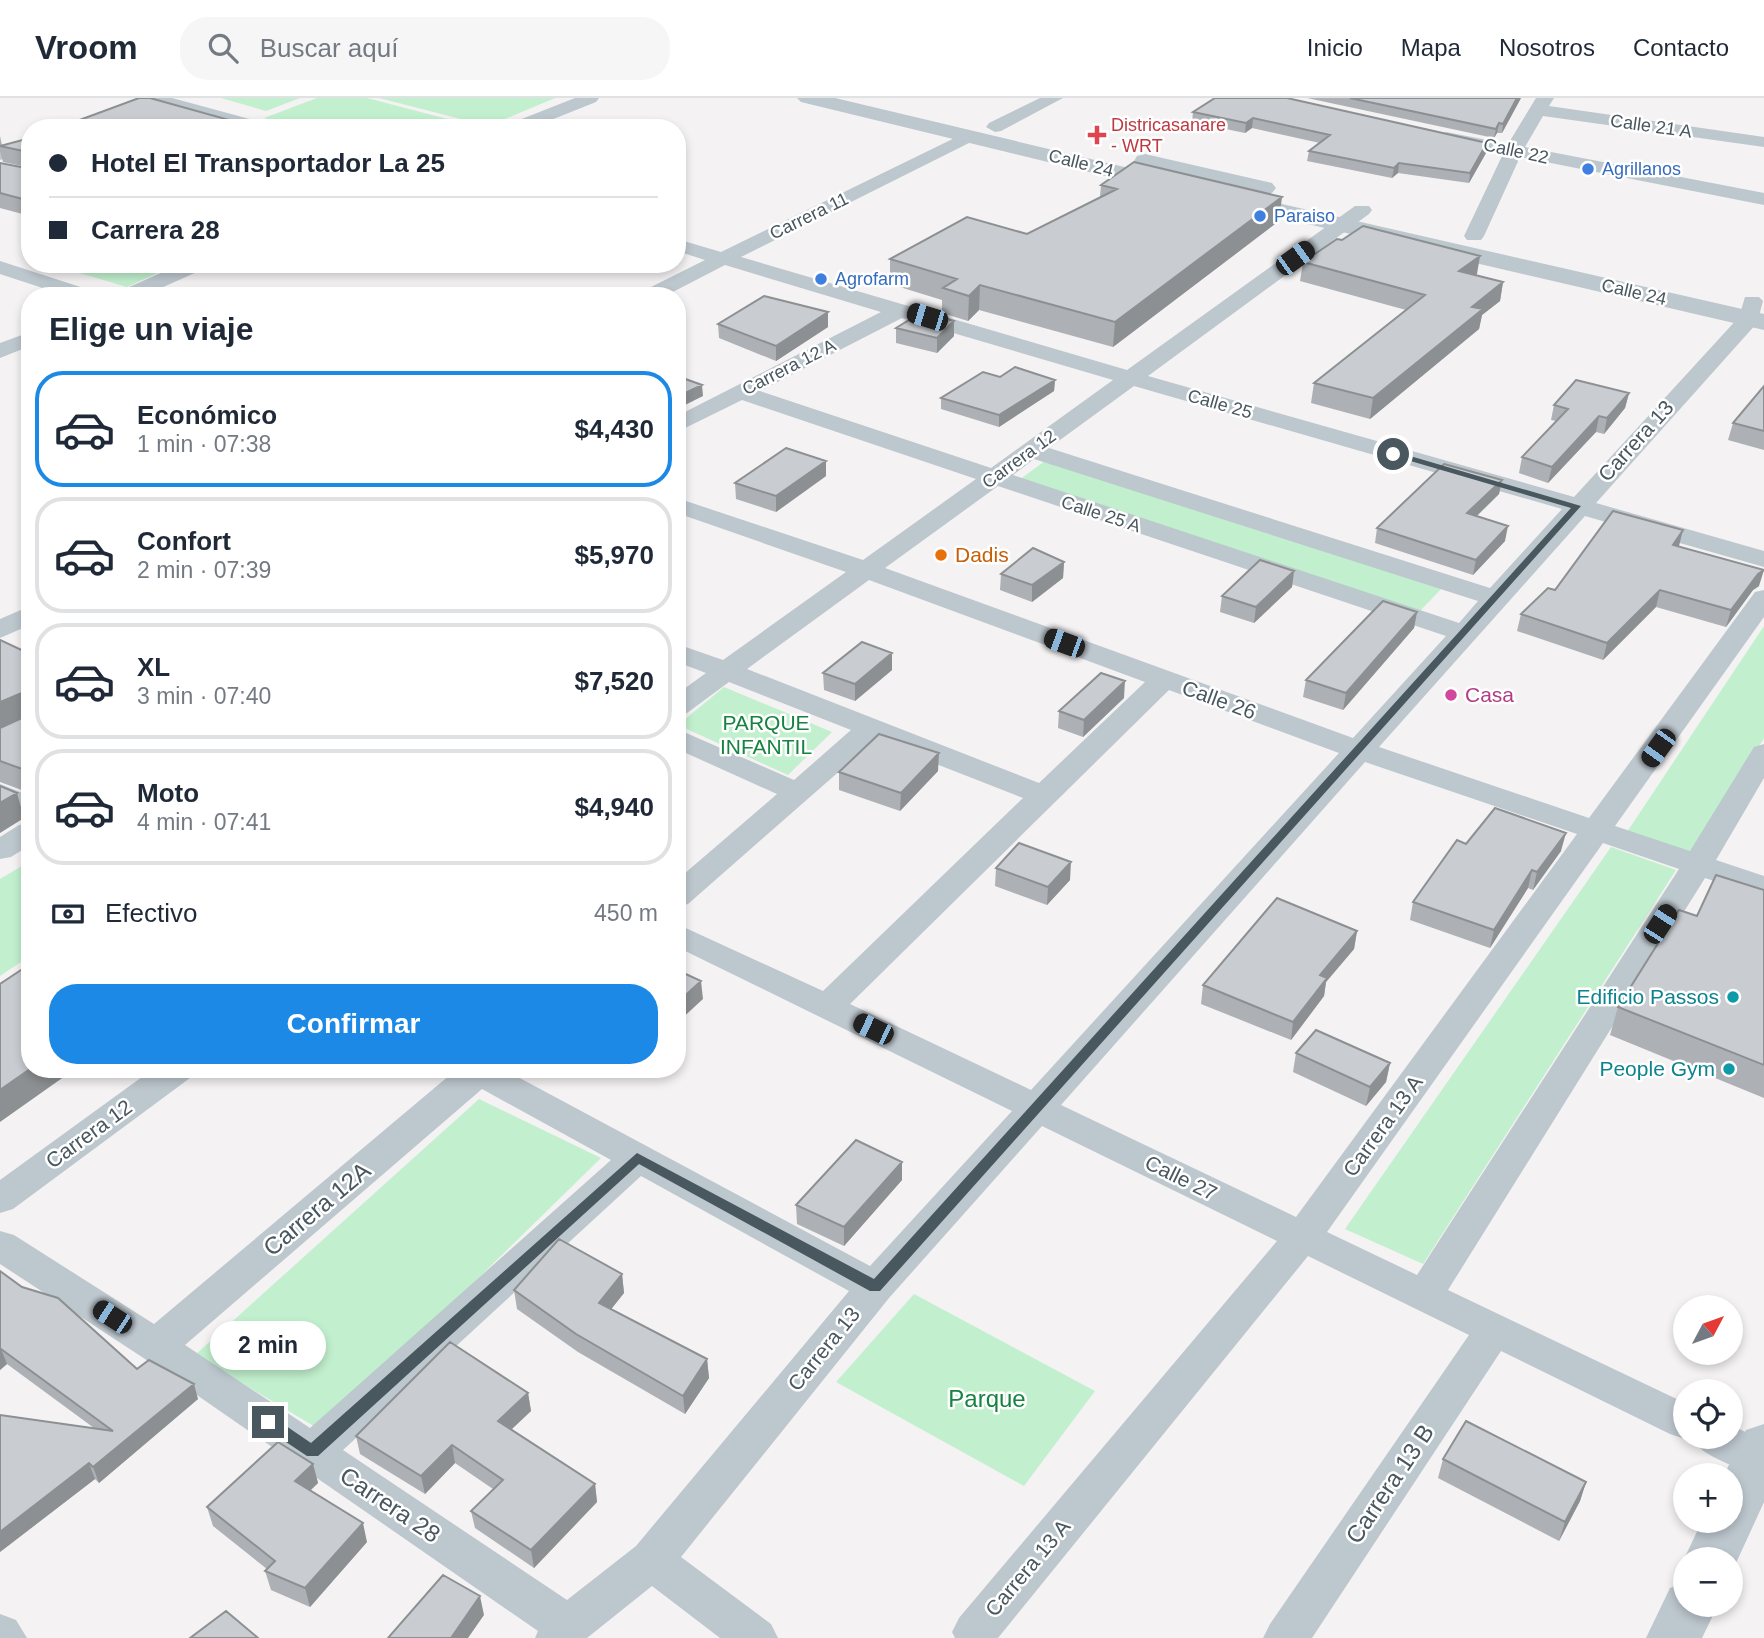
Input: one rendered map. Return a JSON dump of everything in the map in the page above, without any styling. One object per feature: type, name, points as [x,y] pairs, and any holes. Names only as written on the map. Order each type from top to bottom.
[{"type":"street","points":[[132,107],[155,98],[230,119]]},
{"type":"street","points":[[538,119],[590,98]]},
{"type":"street","points":[[565,119],[601,104],[604,98]]},
{"type":"street","name":"Calle 24","points":[[808,98],[1340,226],[1757,311]]},
{"type":"street","name":"Calle 24","points":[[869,98],[1474,236],[1757,311]]},
{"type":"street","points":[[995,127],[1054,98]]},
{"type":"street","points":[[1474,236],[1513,151],[1542,104]]},
{"type":"street","name":"Calle 21 A","points":[[1542,104],[1764,142]]},
{"type":"street","name":"Calle 22","points":[[1432,134],[1764,199]]},
{"type":"street","name":"Carrera 11","points":[[666,287],[969,136]]},
{"type":"street","points":[[0,155],[21,147]]},
{"type":"street","name":"Carrera 12","points":[[686,700],[1362,210]]},
{"type":"street","name":"Calle 25","points":[[686,248],[1764,559]]},
{"type":"street","points":[[0,267],[61,287]]},
{"type":"street","points":[[146,287],[178,273]]},
{"type":"street","name":"Carrera 12 A","points":[[686,420],[901,310]]},
{"type":"street","name":"Carrera 13","points":[[563,1632],[652,1560],[875,1287],[1577,506],[1757,311]]},
{"type":"street","points":[[0,351],[21,342]]},
{"type":"street","name":"Calle 25 A","points":[[740,392],[1463,633]]},
{"type":"street","name":"Calle 25 A","points":[[1031,450],[1495,598]]},
{"type":"street","name":"Calle 26","points":[[686,508],[866,570],[1358,750],[1764,887]]},
{"type":"street","name":"Carrera 13 A","points":[[975,1632],[1302,1237],[1764,598]]},
{"type":"street","points":[[686,655],[1042,795]]},
{"type":"street","points":[[827,1006],[1163,680]]},
{"type":"street","points":[[686,889],[870,729]]},
{"type":"street","points":[[686,742],[796,792]]},
{"type":"street","points":[[1424,1296],[1698,864],[1764,753]]},
{"type":"street","points":[[0,793],[21,804]]},
{"type":"street","points":[[0,850],[21,837]]},
{"type":"street","name":"Calle 27","points":[[686,938],[1673,1416]]},
{"type":"street","name":"Carrera 12","points":[[0,1199],[166,1078]]},
{"type":"street","name":"Carrera 12A","points":[[156,1346],[468,1078]]},
{"type":"street","points":[[489,1078],[875,1287]]},
{"type":"street","points":[[312,1452],[637,1158]]},
{"type":"street","name":"Carrera 28","points":[[0,1245],[312,1452],[563,1632]]},
{"type":"street","name":"Carrera 13 B","points":[[1286,1638],[1494,1330]]},
{"type":"street","points":[[652,1560],[755,1638]]},
{"type":"street","points":[[1674,1638],[1684,1617]]},
{"type":"street","points":[[0,1634],[4,1638]]},
{"type":"green space","points":[[221,98],[300,98],[266,111]]},
{"type":"green space","points":[[317,98],[367,98],[448,119],[268,119],[264,118]]},
{"type":"green space","points":[[379,98],[555,98],[505,119],[461,119]]},
{"type":"green space","points":[[80,273],[157,273],[127,287]]},
{"type":"green space","points":[[1045,461],[1443,587],[1420,611],[1019,480]]},
{"type":"green space","points":[[1764,626],[1764,738],[1694,855],[1627,832]]},
{"type":"green space","name":"PARQUE INFANTIL","points":[[724,687],[832,732],[788,775],[686,729],[686,718]]},
{"type":"green space","points":[[1611,847],[1676,870],[1423,1264],[1345,1229]]},
{"type":"green space","points":[[21,866],[21,962],[0,976],[0,879]]},
{"type":"green space","points":[[479,1099],[601,1158],[322,1431],[195,1355]]},
{"type":"green space","name":"Parque","points":[[914,1294],[1095,1391],[1024,1486],[836,1382]]},
{"type":"building","points":[[139,98],[150,98],[226,119],[82,119]]},
{"type":"building","points":[[1215,98],[1287,98],[1487,143],[1470,173],[1399,163],[1394,168],[1309,151],[1330,135],[1253,118],[1246,123],[1193,112]]},
{"type":"building","points":[[1350,98],[1517,98],[1503,124],[1499,123],[1496,129]]},
{"type":"building","points":[[21,140],[21,150],[0,146]]},
{"type":"building","points":[[1134,162],[1282,197],[1115,322],[980,285],[969,296],[943,288],[957,279],[890,259],[967,217],[1027,234],[1117,189],[1101,185]]},
{"type":"building","points":[[0,163],[21,167],[21,199],[0,193]]},
{"type":"building","points":[[1363,226],[1480,256],[1459,271],[1503,282],[1472,307],[1483,309],[1373,398],[1314,383],[1425,295],[1303,262],[1337,239],[1342,240]]},
{"type":"building","points":[[764,296],[828,312],[776,346],[718,324]]},
{"type":"building","points":[[922,312],[954,321],[937,338],[896,328]]},
{"type":"building","points":[[1015,367],[1055,380],[999,415],[941,398],[983,372],[1000,377]]},
{"type":"building","points":[[686,379],[702,385],[686,393]]},
{"type":"building","points":[[1576,380],[1629,393],[1607,418],[1599,416],[1552,467],[1522,457],[1568,409],[1554,405]]},
{"type":"building","points":[[1764,386],[1764,431],[1733,423]]},
{"type":"building","points":[[786,448],[826,461],[776,496],[735,483]]},
{"type":"building","points":[[1444,464],[1502,480],[1467,513],[1508,526],[1476,560],[1377,528]]},
{"type":"building","points":[[1613,511],[1683,530],[1673,545],[1764,570],[1731,610],[1660,590],[1607,643],[1521,614],[1548,588],[1555,590]]},
{"type":"building","points":[[1033,548],[1064,562],[1032,585],[1001,574]]},
{"type":"building","points":[[1260,560],[1294,571],[1256,607],[1222,596]]},
{"type":"building","points":[[1383,601],[1417,612],[1346,693],[1306,680]]},
{"type":"building","points":[[0,640],[21,650],[21,693],[0,702]]},
{"type":"building","points":[[862,642],[892,653],[855,684],[823,673]]},
{"type":"building","points":[[1101,673],[1125,681],[1084,720],[1059,711]]},
{"type":"building","points":[[21,718],[21,769],[0,761],[0,728]]},
{"type":"building","points":[[879,734],[939,753],[901,793],[839,772]]},
{"type":"building","points":[[0,786],[17,793],[0,803]]},
{"type":"building","points":[[1495,808],[1566,833],[1537,872],[1532,870],[1494,930],[1413,902],[1457,840],[1466,844]]},
{"type":"building","points":[[1019,843],[1071,862],[1048,887],[996,868]]},
{"type":"building","points":[[1716,875],[1764,890],[1764,1065],[1618,1007],[1679,910],[1697,916]]},
{"type":"building","points":[[1277,898],[1357,931],[1320,975],[1327,978],[1293,1022],[1203,985]]},
{"type":"building","points":[[21,970],[21,1075],[0,1090],[0,984]]},
{"type":"building","points":[[686,974],[701,981],[686,995]]},
{"type":"building","points":[[1316,1030],[1390,1063],[1370,1087],[1296,1053]]},
{"type":"building","points":[[856,1140],[902,1162],[844,1227],[796,1205]]},
{"type":"building","points":[[559,1239],[622,1274],[599,1303],[707,1359],[683,1396],[576,1334],[514,1290]]},
{"type":"building","points":[[0,1271],[22,1287],[58,1298],[137,1369],[149,1360],[194,1384],[93,1467],[89,1463],[0,1532],[0,1415],[113,1431],[0,1350]]},
{"type":"building","points":[[450,1342],[528,1393],[498,1421],[595,1484],[531,1550],[471,1511],[503,1480],[452,1445],[421,1476],[356,1436]]},
{"type":"building","points":[[1466,1421],[1586,1482],[1565,1522],[1443,1459]]},
{"type":"building","points":[[278,1442],[313,1464],[295,1481],[363,1523],[305,1588],[265,1571],[275,1561],[207,1507]]},
{"type":"building","points":[[443,1575],[480,1596],[451,1638],[388,1638]]},
{"type":"building","points":[[226,1611],[258,1638],[190,1638]]},
{"type":"place","name":"Districasanare - WRT","points":[[1097,135]]},
{"type":"place","name":"Agrillanos","points":[[1588,169]]},
{"type":"place","name":"Paraiso","points":[[1260,216]]},
{"type":"place","name":"Agrofarm","points":[[821,279]]},
{"type":"place","name":"Dadis","points":[[941,555]]},
{"type":"place","name":"Casa","points":[[1451,695]]},
{"type":"place","name":"Edificio Passos","points":[[1733,997]]},
{"type":"place","name":"People Gym","points":[[1729,1069]]},
{"type":"route","points":[[268,1422],[312,1452],[637,1158],[875,1287],[1577,506],[1393,454]]}]
